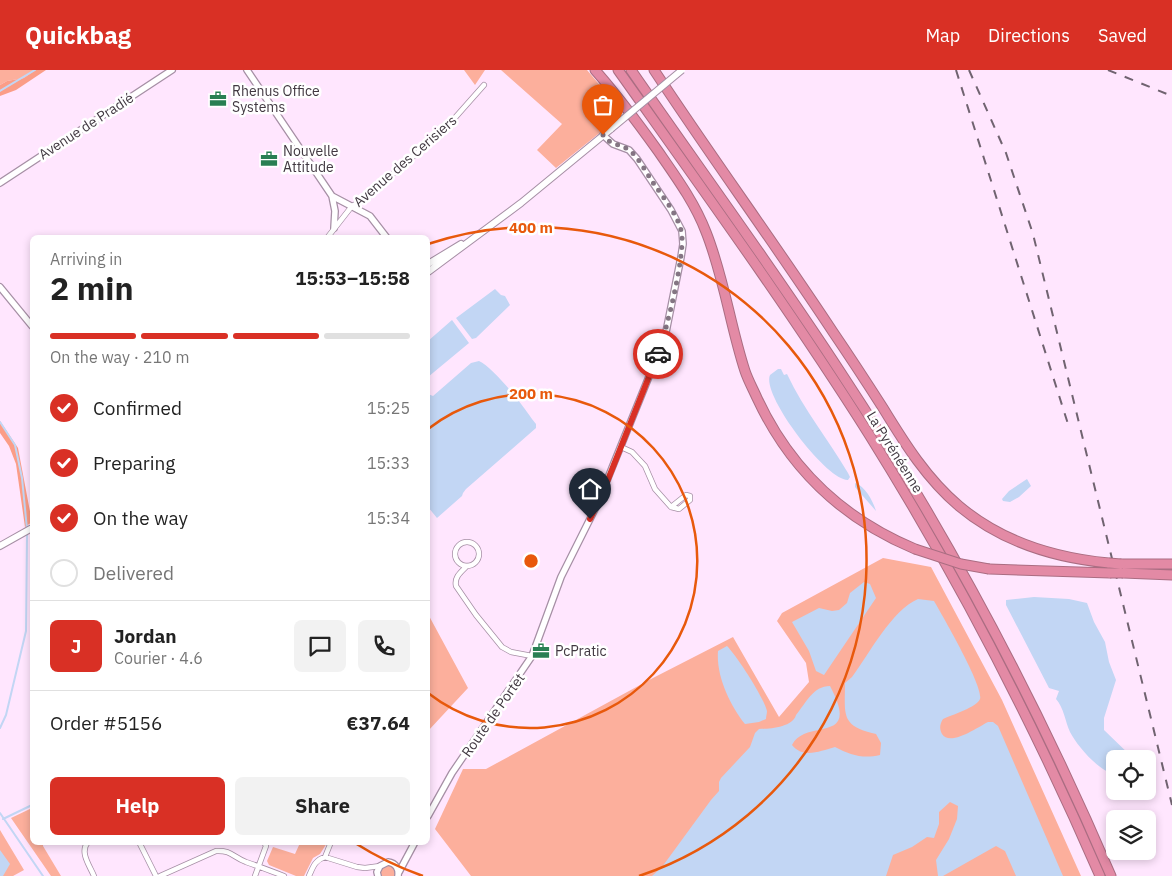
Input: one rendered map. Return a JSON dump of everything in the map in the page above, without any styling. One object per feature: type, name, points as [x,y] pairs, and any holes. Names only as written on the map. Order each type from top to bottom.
[{"type":"highway","points":[[595,70],[634,118],[674,173],[696,211],[706,232],[717,265],[745,372],[767,419],[791,455],[812,480],[835,502],[886,536],[914,549],[961,564],[989,569],[1122,568],[1172,564]]},
{"type":"highway","name":"La Pyrénéenne","points":[[618,70],[772,289],[849,404],[903,491],[989,643],[1057,780],[1100,876]]},
{"type":"highway","name":"La Pyrénéenne","points":[[631,70],[842,373],[915,491],[1031,702],[1070,783],[1111,876]]},
{"type":"highway","points":[[654,70],[798,279],[910,453],[937,485],[974,517],[1017,542],[1056,555],[1109,568]]},
{"type":"highway","points":[[1122,568],[1172,575]]},
{"type":"main road","points":[[430,271],[521,203],[682,70]]},
{"type":"main road","points":[[430,263],[471,239]]},
{"type":"main road","points":[[0,546],[30,530]]},
{"type":"street","name":"Avenue de Pradié","points":[[0,183],[172,70]]},
{"type":"street","points":[[248,70],[332,196],[335,212],[334,228]]},
{"type":"street","name":"Avenue des Cerisiers","points":[[329,235],[352,206],[361,201],[445,129],[484,86]]},
{"type":"street","name":"Route de Portet","points":[[430,812],[452,774],[532,656],[562,577],[597,505],[665,337],[681,258],[682,231],[671,210],[637,159],[629,150],[613,144],[603,135]]},
{"type":"street","points":[[332,196],[370,216],[386,235]]},
{"type":"street","points":[[0,287],[30,324]]},
{"type":"street","points":[[621,447],[632,452],[645,466],[655,489],[671,507]]},
{"type":"street","points":[[468,566],[459,563],[455,556],[456,548],[467,542],[474,545],[478,555],[475,562],[456,578],[456,586],[476,615],[506,650],[532,656]]},
{"type":"street","points":[[86,845],[84,853],[94,876]]},
{"type":"street","points":[[140,845],[156,876]]},
{"type":"street","points":[[256,876],[266,845]]},
{"type":"street","points":[[325,857],[330,845]]},
{"type":"street","points":[[399,874],[404,859],[413,845]]},
{"type":"street","points":[[160,876],[216,851],[231,852],[243,861],[284,876]]},
{"type":"street","points":[[309,876],[314,864],[319,859],[325,857],[365,868],[378,876],[380,866]]},
{"type":"street","points":[[365,868],[404,859]]},
{"type":"street","points":[[391,863],[396,866],[399,874]]},
{"type":"shaded area","points":[[0,70],[35,70],[24,78],[7,81],[0,85]]},
{"type":"shaded area","points":[[35,70],[46,70],[16,90],[0,96],[0,85],[7,81],[24,78]]},
{"type":"shaded area","points":[[464,70],[485,70],[475,85]]},
{"type":"shaded area","points":[[501,70],[587,70],[614,104],[614,114],[607,127],[556,168],[537,150],[562,124]]},
{"type":"shaded area","points":[[0,421],[18,448],[30,511],[30,523],[25,527],[16,464],[9,446],[0,433]]},
{"type":"shaded area","points":[[883,558],[931,567],[1002,700],[1081,876],[471,876],[435,829],[463,769],[486,769],[651,679],[733,637],[779,717],[809,682],[806,663],[777,621],[782,613]]},
{"type":"shaded area","points":[[430,618],[468,688],[430,729]]},
{"type":"shaded area","points":[[30,809],[30,845],[43,845],[61,876],[51,876],[11,818]]},
{"type":"shaded area","points":[[0,830],[24,870],[13,876],[0,876]]},
{"type":"shaded area","points":[[299,845],[326,845],[320,854],[313,858],[304,876],[296,876],[269,865],[267,861],[273,847],[295,854]]},
{"type":"shaded area","points":[[388,865],[396,869],[396,876],[381,876],[381,869]]},
{"type":"water","points":[[495,289],[505,296],[510,305],[476,338],[472,339],[456,318]]},
{"type":"water","points":[[452,320],[469,343],[430,375],[430,339]]},
{"type":"water","points":[[479,361],[492,371],[522,405],[536,424],[536,428],[466,489],[462,496],[437,518],[430,509],[430,395],[433,396],[471,363]]},
{"type":"water","points":[[781,369],[784,375],[787,374],[801,400],[848,473],[850,477],[848,480],[838,477],[826,467],[785,417],[775,400],[770,385],[770,375]]},
{"type":"water","points":[[1027,479],[1031,486],[1019,497],[1010,502],[1003,501],[1002,499],[1009,491]]},
{"type":"water","points":[[855,483],[868,494],[876,511],[855,487]]},
{"type":"water","points":[[864,582],[870,584],[876,598],[824,675],[816,671],[809,651],[792,622],[819,608],[832,611],[839,610],[847,603],[850,593]]},
{"type":"water","points":[[1034,597],[1069,599],[1087,603],[1094,622],[1105,642],[1109,662],[1116,680],[1104,718],[1104,730],[1125,750],[1106,750],[1106,770],[1083,751],[1070,732],[1061,706],[1056,699],[1059,691],[1049,688],[1006,605],[1006,600]]},
{"type":"water","points":[[918,599],[934,601],[962,651],[980,692],[980,699],[974,705],[943,719],[940,726],[942,734],[951,738],[957,737],[988,722],[993,722],[998,726],[1063,876],[1016,876],[1005,851],[996,846],[943,876],[938,876],[936,860],[949,839],[957,819],[958,806],[950,802],[939,812],[939,824],[934,838],[927,837],[912,847],[893,855],[886,876],[652,876],[662,867],[719,791],[721,778],[750,747],[755,733],[759,729],[786,725],[794,719],[810,696],[819,689],[830,686],[838,705],[840,717],[836,724],[828,728],[808,732],[799,737],[792,745],[801,752],[806,753],[835,747],[857,756],[880,755],[881,743],[876,734],[856,727],[847,718],[845,711],[845,683],[852,677],[890,622],[908,605]]},
{"type":"water","points":[[727,646],[756,687],[767,711],[766,719],[745,724],[729,699],[719,670],[718,661],[718,651]]},
{"type":"water","points":[[0,850],[10,864],[3,876],[0,876]]},
{"type":"waterway","points":[[0,91],[35,70]]},
{"type":"waterway","points":[[0,422],[15,445],[22,478],[27,529]]},
{"type":"waterway","points":[[0,728],[6,715],[26,631],[27,534]]},
{"type":"waterway","points":[[3,819],[30,806]]},
{"type":"waterway","points":[[0,813],[43,876]]},
{"type":"railway","points":[[956,70],[1068,424]]},
{"type":"railway","points":[[969,70],[1006,153],[1033,234],[1172,805]]},
{"type":"railway","points":[[1108,70],[1172,96]]},
{"type":"way so far","points":[[603,135],[613,144],[629,150],[637,159],[671,210],[682,231],[681,258],[665,337],[658,354]]},
{"type":"place","name":"Rhenus Office Systems","points":[[218,99]]},
{"type":"place","name":"Nouvelle Attitude","points":[[269,159]]},
{"type":"place","name":"PcPratic","points":[[541,651]]},
{"type":"route","points":[[590,519],[603,492],[658,354]]}]
